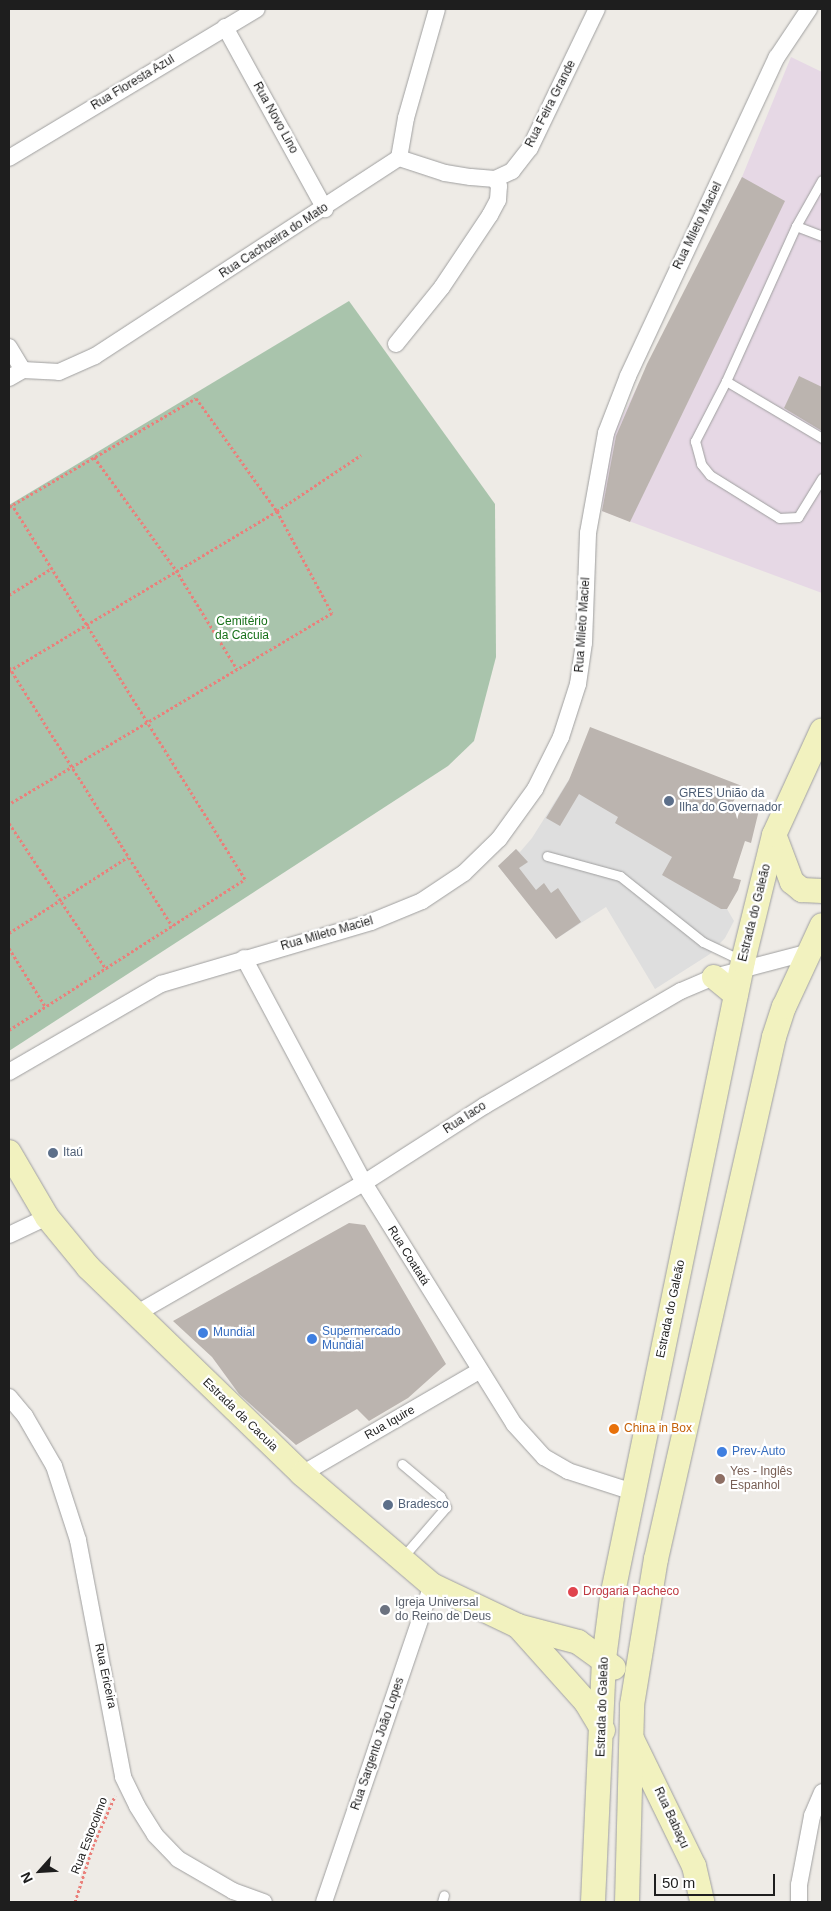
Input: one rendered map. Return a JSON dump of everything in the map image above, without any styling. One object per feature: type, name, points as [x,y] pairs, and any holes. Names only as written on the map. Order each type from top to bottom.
[{"type":"main road","name":"Estrada do Galeão","points":[[593,1902],[603,1730],[604,1659],[612,1597],[623,1552],[633,1492],[742,966],[774,835],[822,730]]},
{"type":"main road","points":[[774,835],[792,882],[802,890],[822,891]]},
{"type":"main road","points":[[627,1902],[632,1705],[656,1559],[774,1037],[822,925]]},
{"type":"main road","points":[[714,978],[731,988],[736,995]]},
{"type":"main road","name":"Estrada da Cacuia","points":[[9,1152],[47,1217],[88,1267],[134,1315],[302,1474],[432,1585],[518,1626],[564,1636],[604,1659],[624,1682],[632,1705]]},
{"type":"main road","points":[[623,1552],[656,1559]]},
{"type":"main road","name":"Estrada da Cacuia","points":[[518,1626],[586,1702],[603,1730]]},
{"type":"main road","name":"Rua Babaçu","points":[[630,1737],[694,1866],[702,1902]]},
{"type":"street","name":"Rua Floresta Azul","points":[[9,158],[257,9]]},
{"type":"street","points":[[396,344],[442,287],[498,200],[499,186],[495,179],[445,173],[398,158],[406,118],[437,9]]},
{"type":"street","name":"Rua Feira Grande","points":[[495,179],[512,171],[530,148],[596,9]]},
{"type":"street","name":"Rua Mileto Maciel","points":[[9,1072],[161,984],[244,958],[372,922],[422,901],[464,873],[499,840],[535,789],[561,737],[578,684],[584,643],[588,533],[606,433],[628,376],[777,57],[809,9]]},
{"type":"street","name":"Rua Novo Lino","points":[[225,27],[325,209]]},
{"type":"street","name":"Rua Cachoeira do Mato","points":[[23,370],[60,372],[95,356],[325,209],[398,158]]},
{"type":"street","points":[[9,347],[23,370],[9,378]]},
{"type":"street","name":"Rua Iaco","points":[[134,1315],[364,1183],[484,1106],[681,991],[742,966],[809,952]]},
{"type":"street","name":"Rua Coatatá","points":[[244,958],[364,1183],[479,1371],[524,1437],[544,1457],[568,1471],[633,1492]]},
{"type":"street","points":[[9,1235],[47,1217]]},
{"type":"street","name":"Rua Iquire","points":[[302,1474],[479,1371]]},
{"type":"street","name":"Rua Ericeira","points":[[9,1397],[25,1416],[54,1466],[78,1540],[124,1777],[155,1835],[178,1858],[233,1891],[264,1902]]},
{"type":"street","name":"Rua Sargento João Lopes","points":[[324,1902],[432,1585]]},
{"type":"street","points":[[799,1902],[799,1885],[812,1816],[822,1792]]},
{"type":"lane","points":[[822,180],[796,226],[726,381],[696,441],[701,464],[710,475],[779,518],[790,520],[804,511],[822,478]]},
{"type":"lane","points":[[796,226],[822,236]]},
{"type":"lane","points":[[726,381],[822,438]]},
{"type":"lane","points":[[547,856],[620,876],[703,942],[742,966]]},
{"type":"lane","points":[[401,1559],[446,1507],[440,1496],[402,1464]]},
{"type":"path","points":[[9,804],[71,767],[149,721],[237,669],[332,613],[277,510],[196,398],[11,506],[149,721],[244,879],[9,1030]]},
{"type":"path","points":[[172,926],[9,669],[277,510],[361,455]]},
{"type":"path","points":[[94,457],[176,570],[237,669]]},
{"type":"path","points":[[9,595],[52,568]]},
{"type":"path","points":[[9,823],[106,969]]},
{"type":"path","points":[[9,934],[128,857]]},
{"type":"path","points":[[9,948],[46,1006]]},
{"type":"path","name":"Rua Estocolmo","points":[[75,1902],[93,1846],[124,1777]]},
{"type":"shaded area","points":[[791,57],[822,72],[822,593],[602,511],[606,449],[742,177]]},
{"type":"shaded area","points":[[571,776],[705,859],[688,889],[721,909],[727,909],[734,921],[725,938],[710,954],[655,989],[606,907],[556,939],[498,866],[516,849],[520,852],[532,838]]},
{"type":"green space","name":"Cemitério da Cacuia","points":[[349,301],[495,504],[496,657],[474,741],[448,766],[9,1051],[9,505]]},
{"type":"building","points":[[742,177],[785,201],[630,522],[602,511],[616,436],[647,364]]},
{"type":"building","points":[[799,376],[822,387],[822,431],[784,408]]},
{"type":"building","points":[[590,727],[742,786],[733,802],[759,810],[751,843],[745,841],[733,878],[741,880],[738,890],[727,909],[721,909],[662,875],[672,857],[615,823],[618,817],[579,794],[560,826],[546,818],[569,780]]},
{"type":"building","points":[[516,849],[528,862],[519,868],[536,890],[544,883],[551,893],[558,888],[581,922],[556,939],[498,866]]},
{"type":"building","name":"Supermercado Mundial","points":[[349,1223],[365,1225],[446,1364],[408,1398],[369,1421],[357,1409],[296,1445],[239,1394],[212,1357],[173,1321]]},
{"type":"place","name":"GRES União da Ilha do Governador","points":[[669,801]]},
{"type":"place","name":"Itaú","points":[[53,1153]]},
{"type":"place","name":"Mundial","points":[[203,1333]]},
{"type":"place","name":"Supermercado Mundial","points":[[312,1339]]},
{"type":"place","name":"China in Box","points":[[614,1429]]},
{"type":"place","name":"Prev-Auto","points":[[722,1452]]},
{"type":"place","name":"Yes - Inglês Espanhol","points":[[720,1479]]},
{"type":"place","name":"Bradesco","points":[[388,1505]]},
{"type":"place","name":"Drogaria Pacheco","points":[[573,1592]]},
{"type":"place","name":"Igreja Universal do Reino de Deus","points":[[385,1610]]}]
